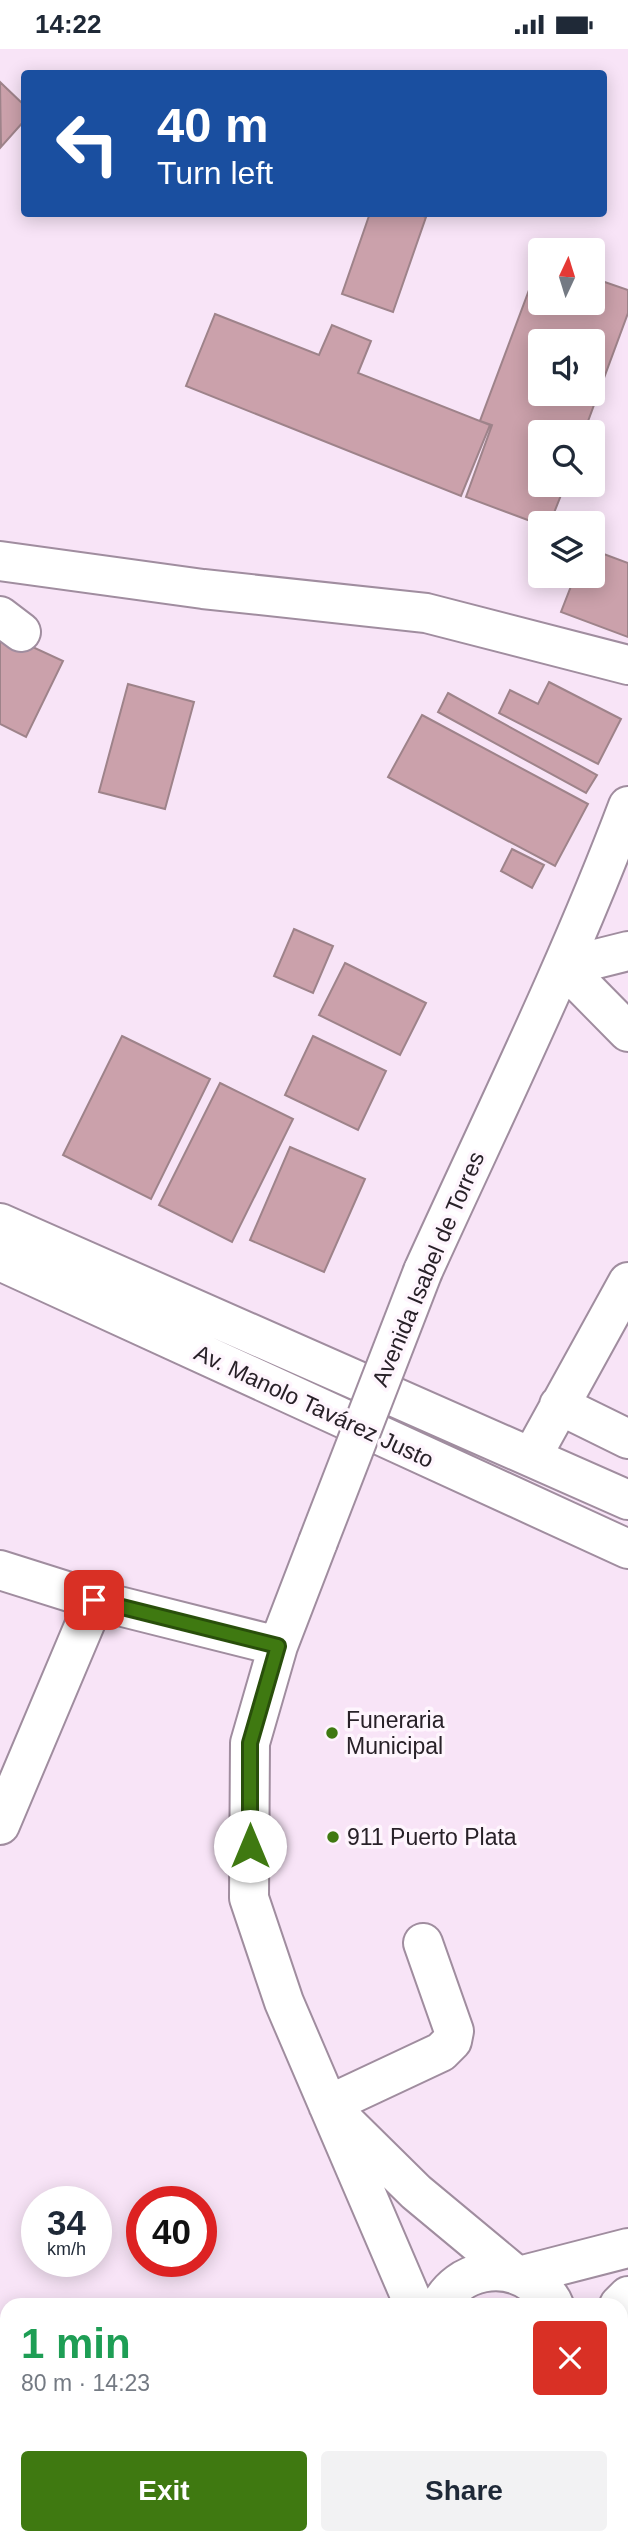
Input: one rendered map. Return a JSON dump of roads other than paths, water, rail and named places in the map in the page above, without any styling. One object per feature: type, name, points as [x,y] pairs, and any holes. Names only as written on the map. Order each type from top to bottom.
[{"type":"street","points":[[0,561],[203,589],[426,613],[628,665]]},
{"type":"street","name":"Avenida Isabel de Torres","points":[[411,2298],[284,2002],[249,1898],[250,1743],[278,1646],[423,1271],[539,1015],[564,967],[627,812]]},
{"type":"street","points":[[564,967],[628,951]]},
{"type":"street","points":[[564,967],[628,1032]]},
{"type":"street","name":"Av. Manolo Tavárez Justo","points":[[0,1223],[628,1500]]},
{"type":"street","name":"Av. Manolo Tavárez Justo","points":[[0,1261],[628,1549]]},
{"type":"street","points":[[532,1456],[628,1282]]},
{"type":"street","points":[[559,1405],[628,1440]]},
{"type":"street","points":[[0,1570],[94,1600],[278,1646]]},
{"type":"street","points":[[0,1825],[94,1600]]},
{"type":"street","points":[[328,2105],[441,2052],[452,2041],[454,2031],[423,1943]]},
{"type":"street","name":"Avenida Isabel de Torres","points":[[328,2105],[416,2192],[551,2298]]},
{"type":"street","points":[[446,2298],[460,2282],[484,2271],[517,2273],[628,2248]]},
{"type":"place","name":"Funeraria Municipal","points":[[332,1733]]},
{"type":"place","name":"911 Puerto Plata","points":[[333,1837]]}]
